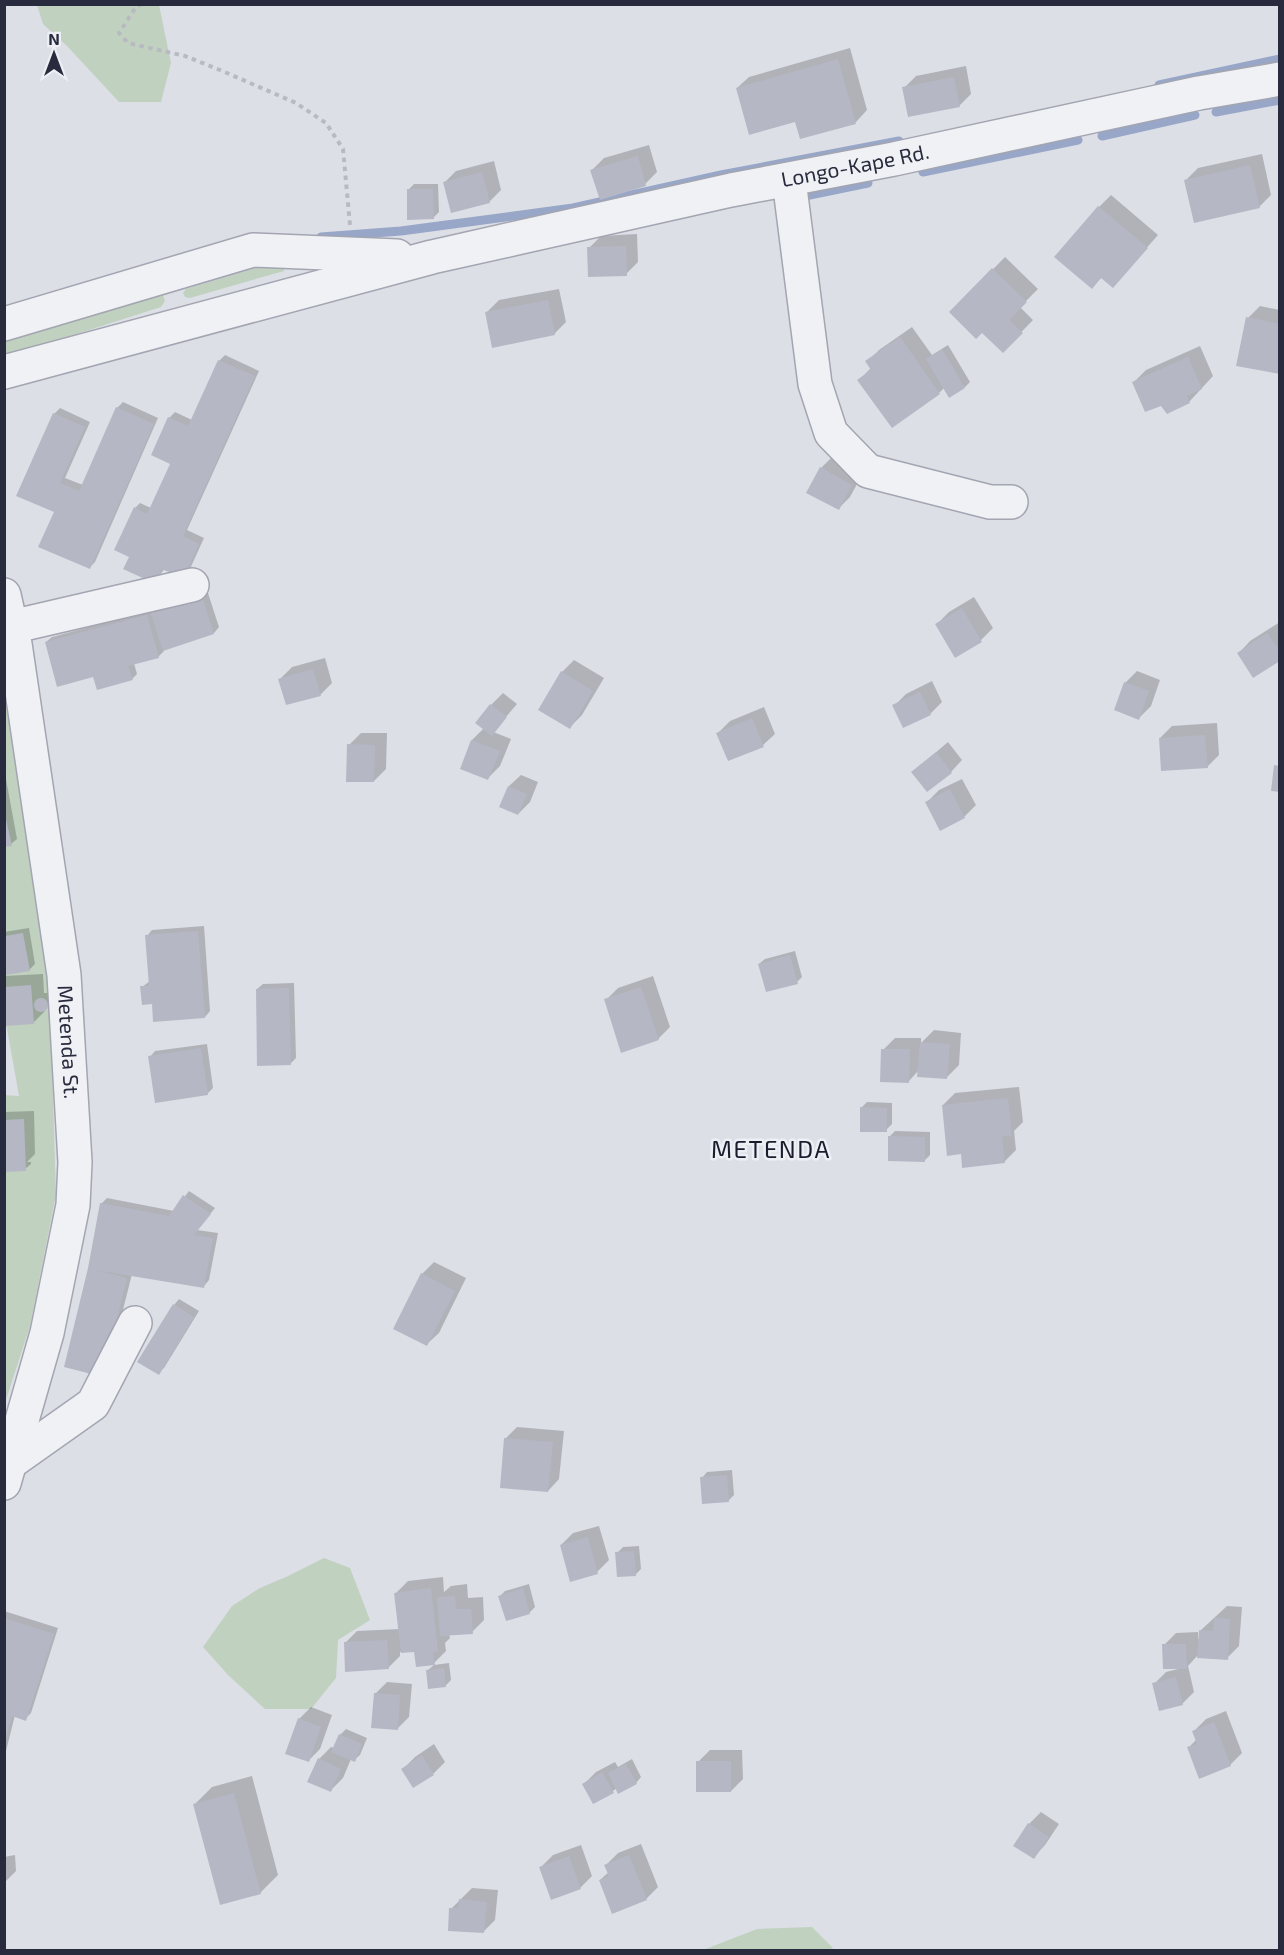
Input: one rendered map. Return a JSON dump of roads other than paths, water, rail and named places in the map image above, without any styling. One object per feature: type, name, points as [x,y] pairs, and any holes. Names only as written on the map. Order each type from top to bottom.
[{"type":"street","name":"Longo-Kape Rd.","points":[[432,257],[731,190],[894,159],[1199,93],[1280,79]]},
{"type":"street","points":[[789,180],[815,384],[831,433],[868,471],[990,502],[1011,502]]},
{"type":"street","points":[[4,324],[253,250],[432,257]]},
{"type":"street","points":[[4,372],[432,257]]},
{"type":"street","points":[[10,639],[192,585]]},
{"type":"street","name":"Metenda St.","points":[[4,595],[64,975],[75,1162],[73,1205],[47,1333],[8,1472]]},
{"type":"street","points":[[8,1472],[93,1404],[135,1323]]},
{"type":"waterway","points":[[1159,85],[1280,59]]},
{"type":"waterway","points":[[1216,112],[1280,100]]},
{"type":"waterway","points":[[1102,136],[1195,115]]},
{"type":"waterway","points":[[923,172],[1078,140]]},
{"type":"waterway","points":[[321,237],[401,231],[573,208],[721,175],[899,141]]},
{"type":"waterway","points":[[800,197],[868,183]]},
{"type":"district","name":"METENDA","points":[[771,1150]]}]
